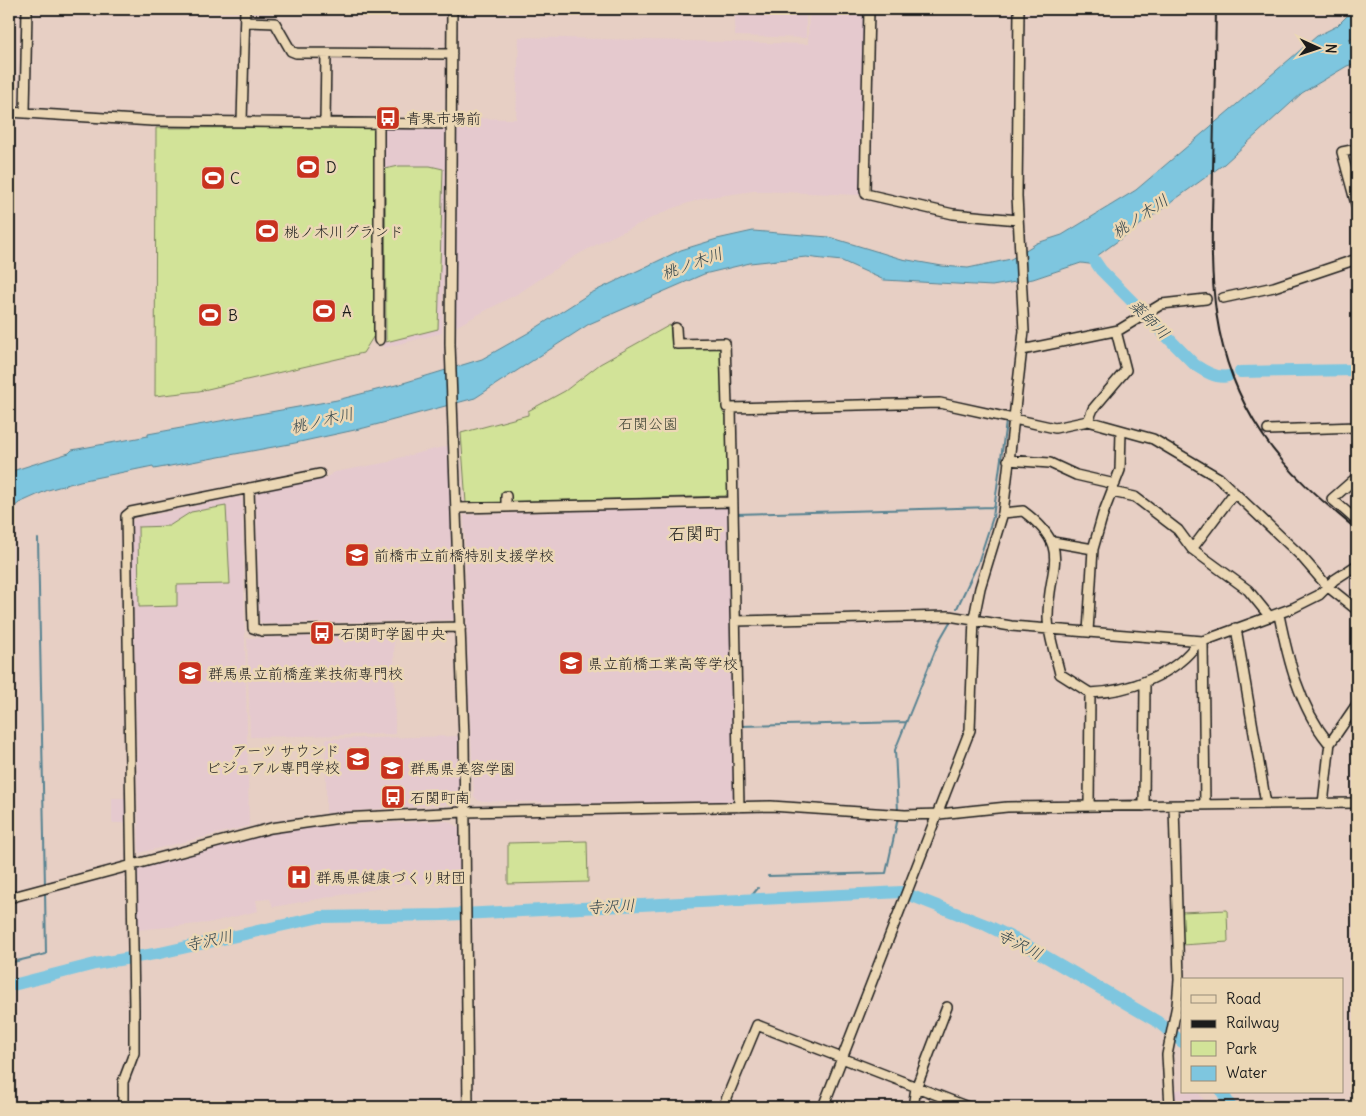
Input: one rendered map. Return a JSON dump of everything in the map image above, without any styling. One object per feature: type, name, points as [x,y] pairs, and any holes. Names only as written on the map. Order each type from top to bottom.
[{"type":"street","points":[[25,112],[27,9]]},
{"type":"street","points":[[242,122],[245,9]]},
{"type":"street","points":[[452,9],[451,351],[461,627],[468,1107]]},
{"type":"street","points":[[868,9],[864,190],[866,194],[953,214],[1018,223]]},
{"type":"street","points":[[823,1107],[911,880],[939,814],[970,730],[974,618],[980,588],[1003,512],[1022,350],[1023,304],[1016,142],[1019,9]]},
{"type":"street","points":[[244,22],[275,23],[293,53],[452,54]]},
{"type":"street","points":[[325,122],[326,54]]},
{"type":"street","points":[[9,112],[152,121],[452,124]]},
{"type":"street","points":[[379,122],[379,340]]},
{"type":"street","points":[[1357,149],[1342,152],[1357,208]]},
{"type":"street","points":[[1223,298],[1274,287],[1357,259]]},
{"type":"street","points":[[1022,350],[1116,331],[1140,318],[1150,310],[1168,302],[1206,299]]},
{"type":"street","points":[[676,328],[676,344],[725,344],[727,407],[731,408],[940,403],[1055,428],[1088,421],[1153,438],[1219,478],[1301,556],[1327,586],[1357,610]]},
{"type":"street","points":[[1088,421],[1093,409],[1126,370],[1116,331]]},
{"type":"street","points":[[731,408],[739,807]]},
{"type":"street","points":[[1268,430],[1357,427]]},
{"type":"street","points":[[1088,632],[1093,548],[1120,470],[1121,431]]},
{"type":"street","points":[[1008,460],[1050,463],[1134,497],[1178,530],[1192,549],[1248,590],[1274,616],[1300,691],[1316,727],[1330,742]]},
{"type":"street","points":[[123,1107],[123,1082],[134,1053],[126,516],[131,512],[320,474]]},
{"type":"street","points":[[1357,478],[1332,499],[1357,521]]},
{"type":"street","points":[[249,488],[253,628],[262,631],[461,627]]},
{"type":"street","points":[[1192,549],[1234,493]]},
{"type":"street","points":[[506,496],[506,507]]},
{"type":"street","points":[[457,508],[732,502]]},
{"type":"street","points":[[1003,512],[1020,509],[1040,524],[1055,546],[1049,629],[1060,674],[1090,693],[1145,682],[1176,664],[1200,642],[1274,616],[1319,595],[1327,586],[1357,566]]},
{"type":"street","points":[[1053,542],[1093,548]]},
{"type":"street","points":[[735,621],[949,616],[974,618],[1011,626],[1200,642]]},
{"type":"street","points":[[1236,628],[1266,804]]},
{"type":"street","points":[[1200,642],[1205,805]]},
{"type":"street","points":[[1144,806],[1145,682]]},
{"type":"street","points":[[1089,806],[1090,693]]},
{"type":"street","points":[[1323,804],[1330,742],[1357,704]]},
{"type":"street","points":[[9,898],[271,828],[340,818],[464,812],[771,806],[877,814],[939,814],[1007,807],[1357,803]]},
{"type":"street","points":[[1170,1107],[1167,1076],[1169,1046],[1179,980],[1174,806]]},
{"type":"street","points":[[913,1107],[916,1088],[947,1007]]},
{"type":"street","points":[[723,1107],[757,1025],[968,1107]]},
{"type":"shaded area","points":[[735,9],[806,9],[806,38],[735,36]]},
{"type":"shaded area","points":[[809,9],[865,9],[860,195],[754,191],[704,198],[673,208],[575,256],[519,293],[455,327],[457,118],[516,119],[519,37],[808,44]]},
{"type":"shaded area","points":[[382,127],[447,129],[442,333],[383,348]]},
{"type":"shaded area","name":"前橋市立前橋特別支援学校","points":[[451,445],[458,616],[453,620],[262,624],[259,619],[256,495],[259,491],[325,478],[335,472],[389,462]]},
{"type":"shaded area","name":"群馬県立前橋産業技術専門校","points":[[238,497],[242,499],[249,826],[139,853],[132,523],[134,519]]},
{"type":"shaded area","points":[[725,507],[729,509],[735,799],[733,801],[584,803],[479,801],[474,796],[469,698],[464,515]]},
{"type":"shaded area","points":[[394,635],[395,734],[250,737],[247,638]]},
{"type":"shaded area","name":"群馬県美容学園","points":[[458,736],[459,796],[449,804],[326,813],[326,739]]},
{"type":"shaded area","points":[[112,798],[125,798],[125,823],[112,823]]},
{"type":"shaded area","name":"群馬県健康づくり財団","points":[[448,821],[461,829],[462,886],[403,884],[273,907],[270,899],[256,900],[258,911],[208,923],[137,930],[136,870],[247,839],[280,832],[321,826]]},
{"type":"shaded area","points":[[1181,1089],[1181,1094],[1199,1094],[1209,1107],[1174,1107],[1172,1091]]},
{"type":"green space","name":"桃ノ木川グランド","points":[[375,127],[377,331],[363,353],[199,391],[155,396],[156,128]]},
{"type":"green space","points":[[399,166],[430,166],[443,169],[438,329],[386,342],[385,169]]},
{"type":"green space","name":"石関公園","points":[[670,325],[672,347],[720,347],[722,349],[723,413],[726,416],[728,494],[725,496],[466,503],[461,433],[528,415],[528,411],[565,391],[600,364]]},
{"type":"green space","points":[[226,506],[230,584],[177,585],[177,606],[139,607],[138,527],[169,526],[191,512]]},
{"type":"green space","points":[[587,841],[588,882],[508,884],[508,843]]},
{"type":"green space","points":[[1227,910],[1228,942],[1182,945],[1181,912]]},
{"type":"water","name":"桃ノ木川","points":[[1354,9],[1357,9],[1357,34],[1349,39],[1357,40],[1357,63],[1347,66],[1302,93],[1224,164],[1097,256],[1097,265],[1081,263],[1033,279],[992,286],[884,280],[842,261],[806,257],[750,263],[704,274],[589,324],[475,398],[364,428],[295,443],[154,469],[153,466],[80,481],[48,490],[19,503],[9,511],[9,472],[69,453],[72,450],[148,436],[148,434],[337,400],[400,384],[482,359],[528,333],[589,294],[681,250],[717,239],[753,231],[829,237],[902,259],[942,266],[968,268],[1011,259],[1037,243],[1062,235],[1136,190],[1317,36],[1337,26]]},
{"type":"waterway","name":"薬師川","points":[[1088,251],[1101,270],[1195,365],[1206,372],[1224,377],[1228,376]]},
{"type":"waterway","name":"薬師川","points":[[1240,372],[1357,370]]},
{"type":"waterway","points":[[957,608],[978,563],[993,517],[1006,422]]},
{"type":"waterway","points":[[737,514],[994,507]]},
{"type":"waterway","points":[[38,539],[45,886]]},
{"type":"waterway","points":[[898,811],[895,750],[939,641],[950,622]]},
{"type":"waterway","points":[[741,726],[906,722]]},
{"type":"waterway","points":[[768,876],[886,873],[898,818]]},
{"type":"waterway","points":[[749,899],[758,888]]},
{"type":"waterway","points":[[9,963],[46,954],[45,891]]},
{"type":"waterway","name":"寺沢川","points":[[9,986],[95,964],[160,953],[320,917],[442,915],[902,892],[986,925],[1019,941],[1158,1022],[1181,1041]]},
{"type":"waterway","name":"寺沢川","points":[[1223,1094],[1231,1107]]},
{"type":"railway","points":[[1216,9],[1212,241],[1215,307],[1221,339],[1230,370],[1243,402],[1262,434],[1282,461],[1357,530]]},
{"type":"place","name":"青果市場前","points":[[388,118]]},
{"type":"place","name":"D","points":[[308,167]]},
{"type":"place","name":"C","points":[[213,178]]},
{"type":"place","name":"桃ノ木川グランド","points":[[267,231]]},
{"type":"place","name":"A","points":[[324,311]]},
{"type":"place","name":"B","points":[[210,315]]},
{"type":"place","name":"前橋市立前橋特別支援学校","points":[[357,555]]},
{"type":"place","name":"石関町学園中央","points":[[322,633]]},
{"type":"place","name":"県立前橋工業高等学校","points":[[571,663]]},
{"type":"place","name":"群馬県立前橋産業技術専門校","points":[[190,673]]},
{"type":"place","name":"アーツ サウンド ビジュアル専門学校","points":[[358,759]]},
{"type":"place","name":"群馬県美容学園","points":[[392,768]]},
{"type":"place","name":"石関町南","points":[[393,797]]},
{"type":"place","name":"群馬県健康づくり財団","points":[[299,877]]},
{"type":"district","name":"石関町","points":[[695,533]]}]
